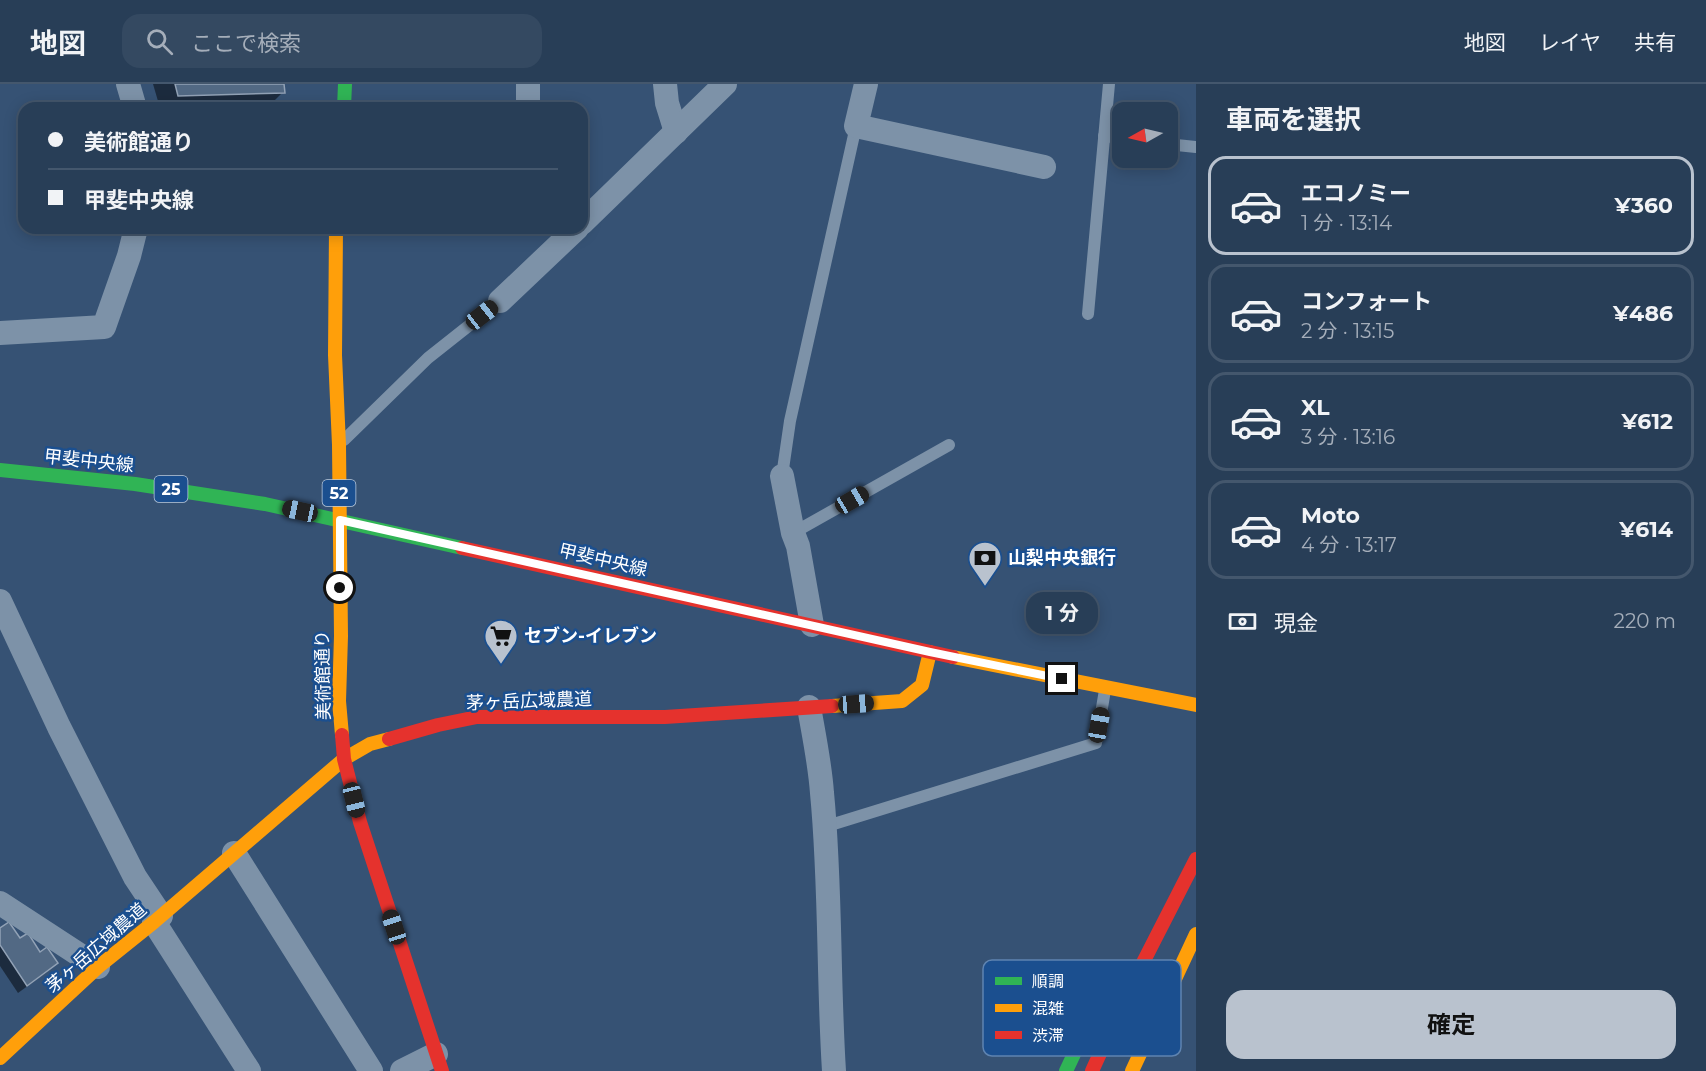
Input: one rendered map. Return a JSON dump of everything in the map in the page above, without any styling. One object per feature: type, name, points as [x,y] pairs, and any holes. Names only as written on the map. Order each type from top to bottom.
[{"type":"main road","points":[[344,102],[345,84]]},
{"type":"main road","name":"美術館通り","points":[[336,234],[335,355],[339,445],[341,636],[339,701],[344,759],[360,822],[439,1062]]},
{"type":"main road","name":"甲斐中央線","points":[[0,470],[135,484],[265,504],[930,652],[1196,705]]},
{"type":"main road","name":"茅ヶ岳広域農道","points":[[0,1058],[98,967],[344,759],[370,744],[477,717],[665,717],[902,701],[922,685],[930,652]]},
{"type":"main road","points":[[1144,960],[1196,859]]},
{"type":"main road","points":[[1181,965],[1196,934]]},
{"type":"main road","points":[[1066,1071],[1073,1056]]},
{"type":"main road","points":[[1092,1071],[1099,1056]]},
{"type":"main road","points":[[1132,1071],[1139,1056]]},
{"type":"street","points":[[128,84],[133,102]]},
{"type":"street","points":[[528,84],[528,102]]},
{"type":"street","points":[[664,84],[676,132]]},
{"type":"street","points":[[593,201],[676,132],[725,84]]},
{"type":"street","points":[[866,84],[856,126],[1044,167]]},
{"type":"street","points":[[0,333],[104,327],[134,234]]},
{"type":"street","points":[[500,301],[571,234]]},
{"type":"street","points":[[782,476],[793,533],[798,546],[812,625]]},
{"type":"street","points":[[0,601],[59,727],[157,919],[249,1071]]},
{"type":"street","points":[[810,707],[822,792],[834,1071]]},
{"type":"street","points":[[234,853],[370,1071]]},
{"type":"street","points":[[0,903],[98,967]]},
{"type":"street","points":[[402,1071],[439,1062]]},
{"type":"lane","points":[[1088,314],[1109,84]]},
{"type":"lane","points":[[782,476],[790,421],[856,126]]},
{"type":"lane","points":[[1104,136],[1112,137]]},
{"type":"lane","points":[[1178,145],[1196,147]]},
{"type":"lane","points":[[339,445],[428,358],[500,301]]},
{"type":"lane","points":[[793,533],[949,445]]},
{"type":"lane","points":[[824,827],[1096,743],[1105,688]]},
{"type":"building","points":[[175,84],[284,84],[285,93],[178,96]]},
{"type":"building","points":[[9,922],[20,938],[28,933],[40,952],[47,947],[58,963],[27,986],[0,945],[0,928]]},
{"type":"traffic: fast","points":[[344,102],[345,84]]},
{"type":"traffic: fast","points":[[0,470],[135,484],[265,504],[462,548]]},
{"type":"traffic: fast","points":[[1066,1071],[1073,1056]]},
{"type":"traffic: slow","points":[[336,234],[335,355],[339,445],[341,636],[339,701],[342,735]]},
{"type":"traffic: slow","points":[[832,706],[902,701],[922,685],[930,652]]},
{"type":"traffic: slow","points":[[953,657],[1196,705]]},
{"type":"traffic: slow","points":[[0,1058],[98,967],[344,759],[370,744],[389,739]]},
{"type":"traffic: slow","points":[[1181,966],[1196,934]]},
{"type":"traffic: slow","points":[[1132,1071],[1139,1056]]},
{"type":"traffic: jam","points":[[462,548],[953,657]]},
{"type":"traffic: jam","points":[[389,739],[477,717],[665,717],[832,706]]},
{"type":"traffic: jam","points":[[342,735],[344,759],[360,822],[442,1071]]},
{"type":"traffic: jam","points":[[1144,960],[1196,859]]},
{"type":"traffic: jam","points":[[1092,1071],[1099,1056]]},
{"type":"place","name":"山梨中央銀行","points":[[985,587]]},
{"type":"place","name":"セブン-イレブン","points":[[501,665]]},
{"type":"route","points":[[340,588],[340,520],[930,652],[1062,679]]}]
